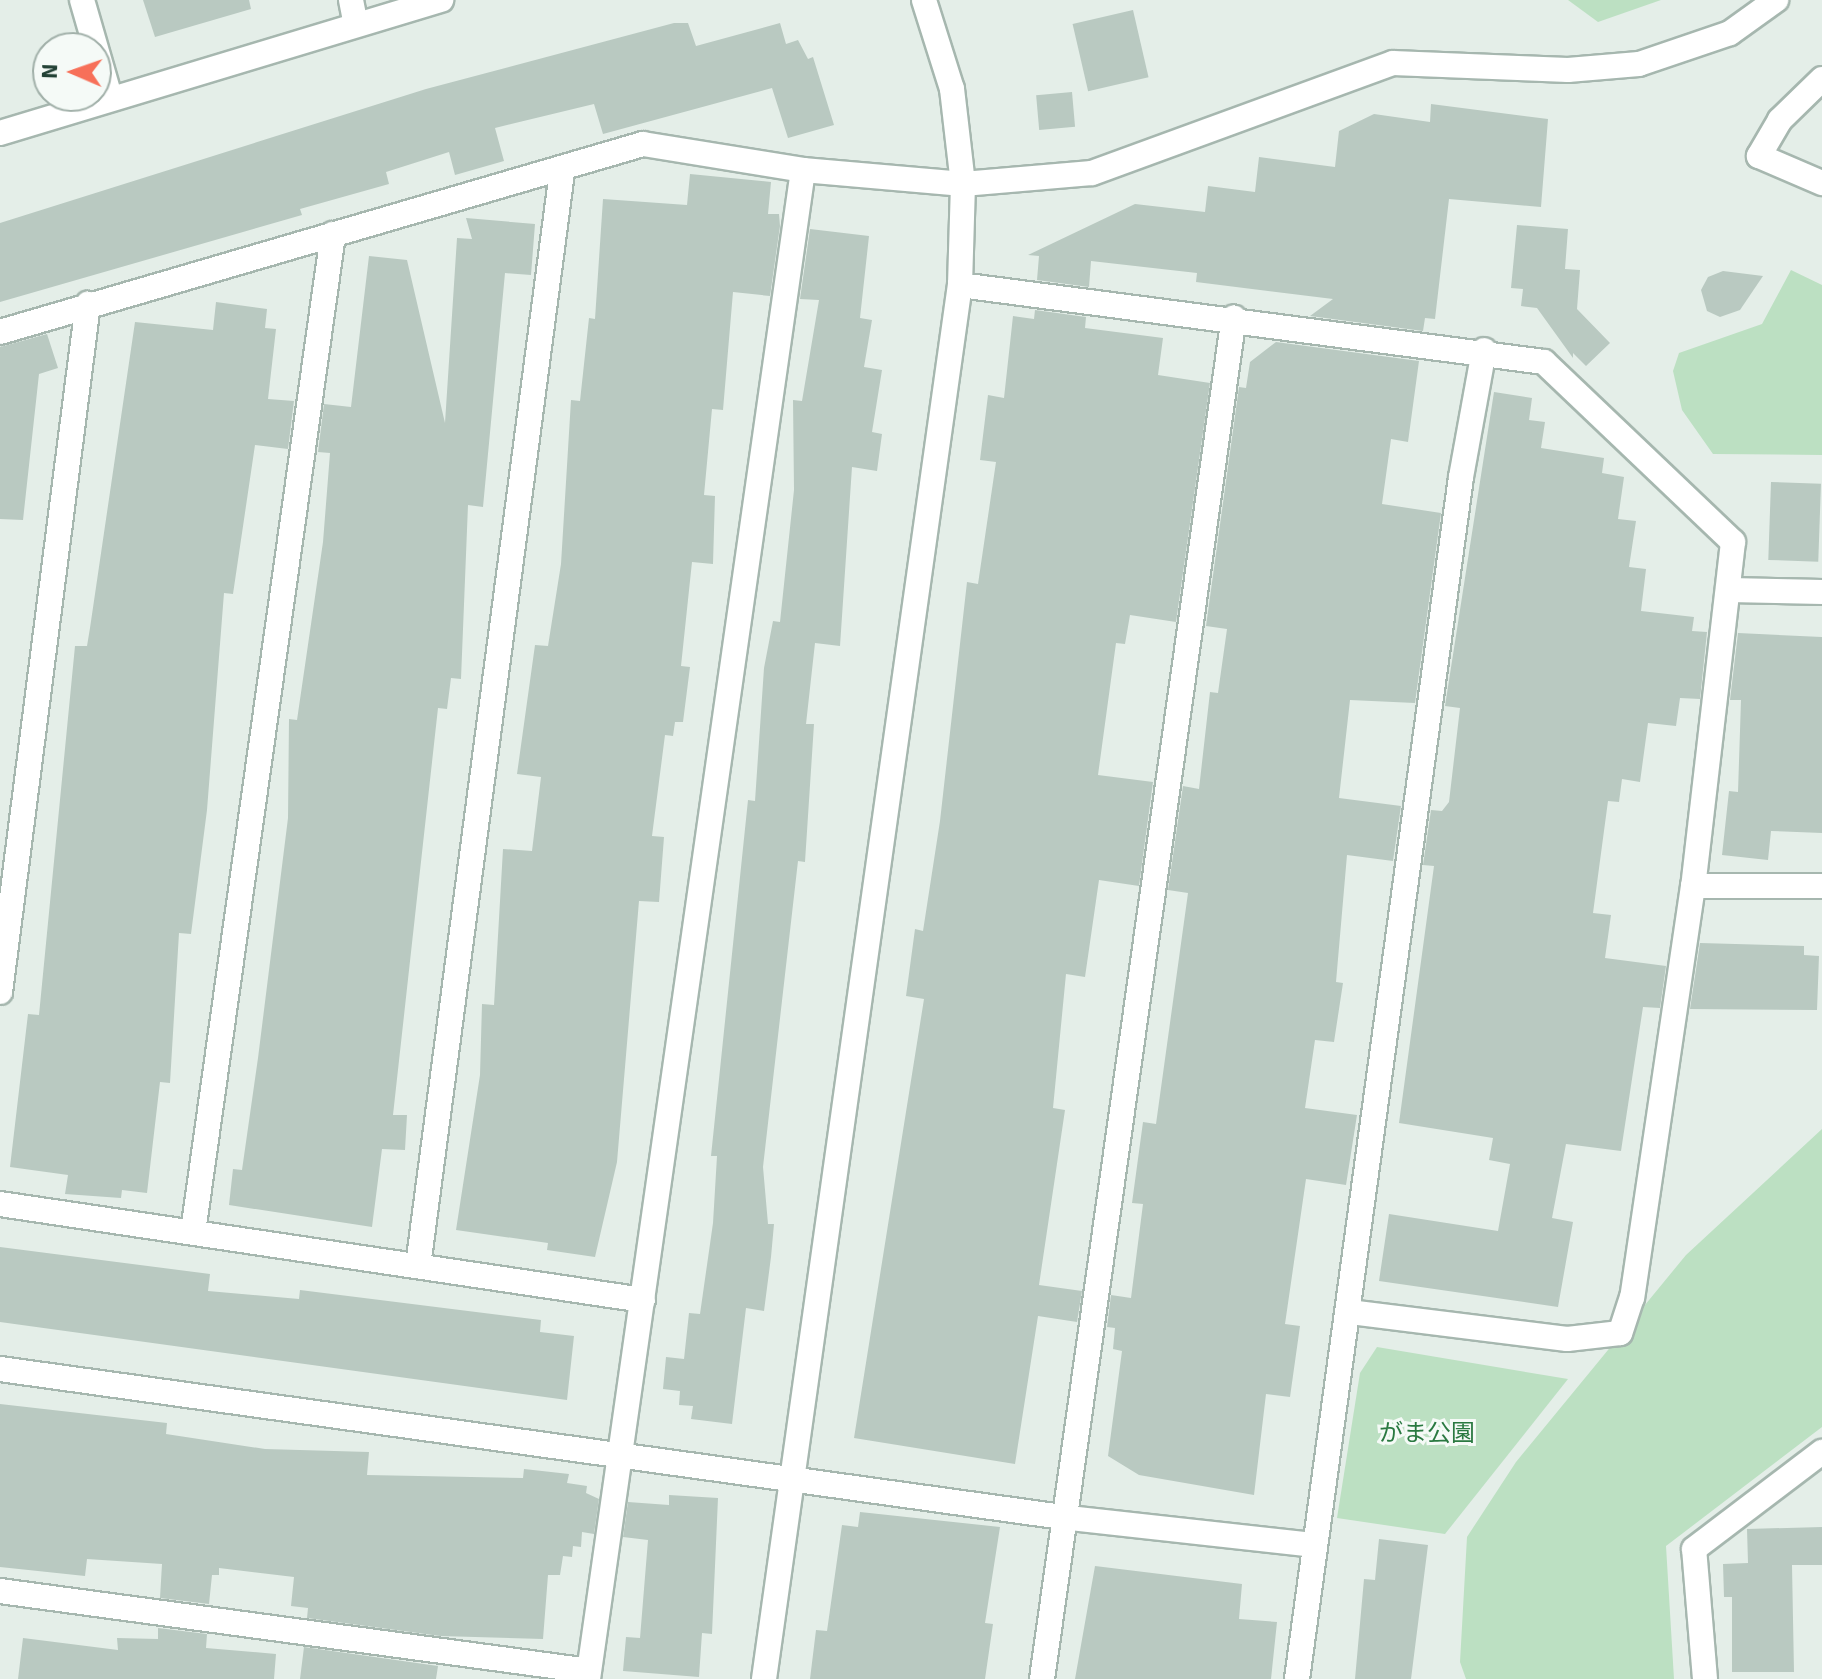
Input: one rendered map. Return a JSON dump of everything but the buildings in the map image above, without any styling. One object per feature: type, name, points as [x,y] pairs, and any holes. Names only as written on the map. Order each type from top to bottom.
[{"type":"street","points":[[82,0],[91,32]]},
{"type":"street","points":[[351,0],[356,25]]},
{"type":"street","points":[[112,96],[441,0]]},
{"type":"street","points":[[764,1679],[793,1480],[827,1198],[960,285],[963,184],[952,89],[924,0]]},
{"type":"street","points":[[0,332],[333,234],[562,172],[643,144],[803,170],[963,184],[1092,173],[1393,63],[1568,70],[1639,64],[1730,33],[1776,0]]},
{"type":"street","points":[[1822,79],[1780,120],[1759,156],[1822,183]]},
{"type":"street","points":[[0,133],[64,112]]},
{"type":"street","points":[[0,1591],[588,1675],[803,170]]},
{"type":"street","points":[[418,1266],[562,172]]},
{"type":"street","points":[[193,1232],[333,234]]},
{"type":"street","points":[[960,285],[1234,317],[1484,350],[1544,362],[1733,542],[1730,590],[1693,886],[1632,1297],[1620,1333],[1567,1339],[1351,1312]]},
{"type":"street","points":[[0,992],[88,304]]},
{"type":"street","points":[[1042,1679],[1069,1518],[1234,317]]},
{"type":"street","points":[[1297,1679],[1351,1312],[1461,477],[1484,350]]},
{"type":"street","points":[[1730,590],[1822,592]]},
{"type":"street","points":[[1693,886],[1822,886]]},
{"type":"street","points":[[0,1204],[643,1300]]},
{"type":"street","points":[[0,1369],[1069,1518],[1315,1545]]},
{"type":"street","points":[[1705,1679],[1694,1549],[1822,1452]]},
{"type":"green space","points":[[1568,0],[1661,0],[1598,22]]},
{"type":"green space","points":[[1791,270],[1822,285],[1822,455],[1713,454],[1682,410],[1673,371],[1679,353],[1762,324]]},
{"type":"green space","points":[[1822,1129],[1822,1427],[1666,1546],[1674,1679],[1466,1679],[1460,1662],[1467,1537],[1516,1462],[1686,1255]]},
{"type":"green space","name":"がま公園","points":[[1377,1347],[1568,1379],[1445,1534],[1337,1518],[1360,1373]]}]
